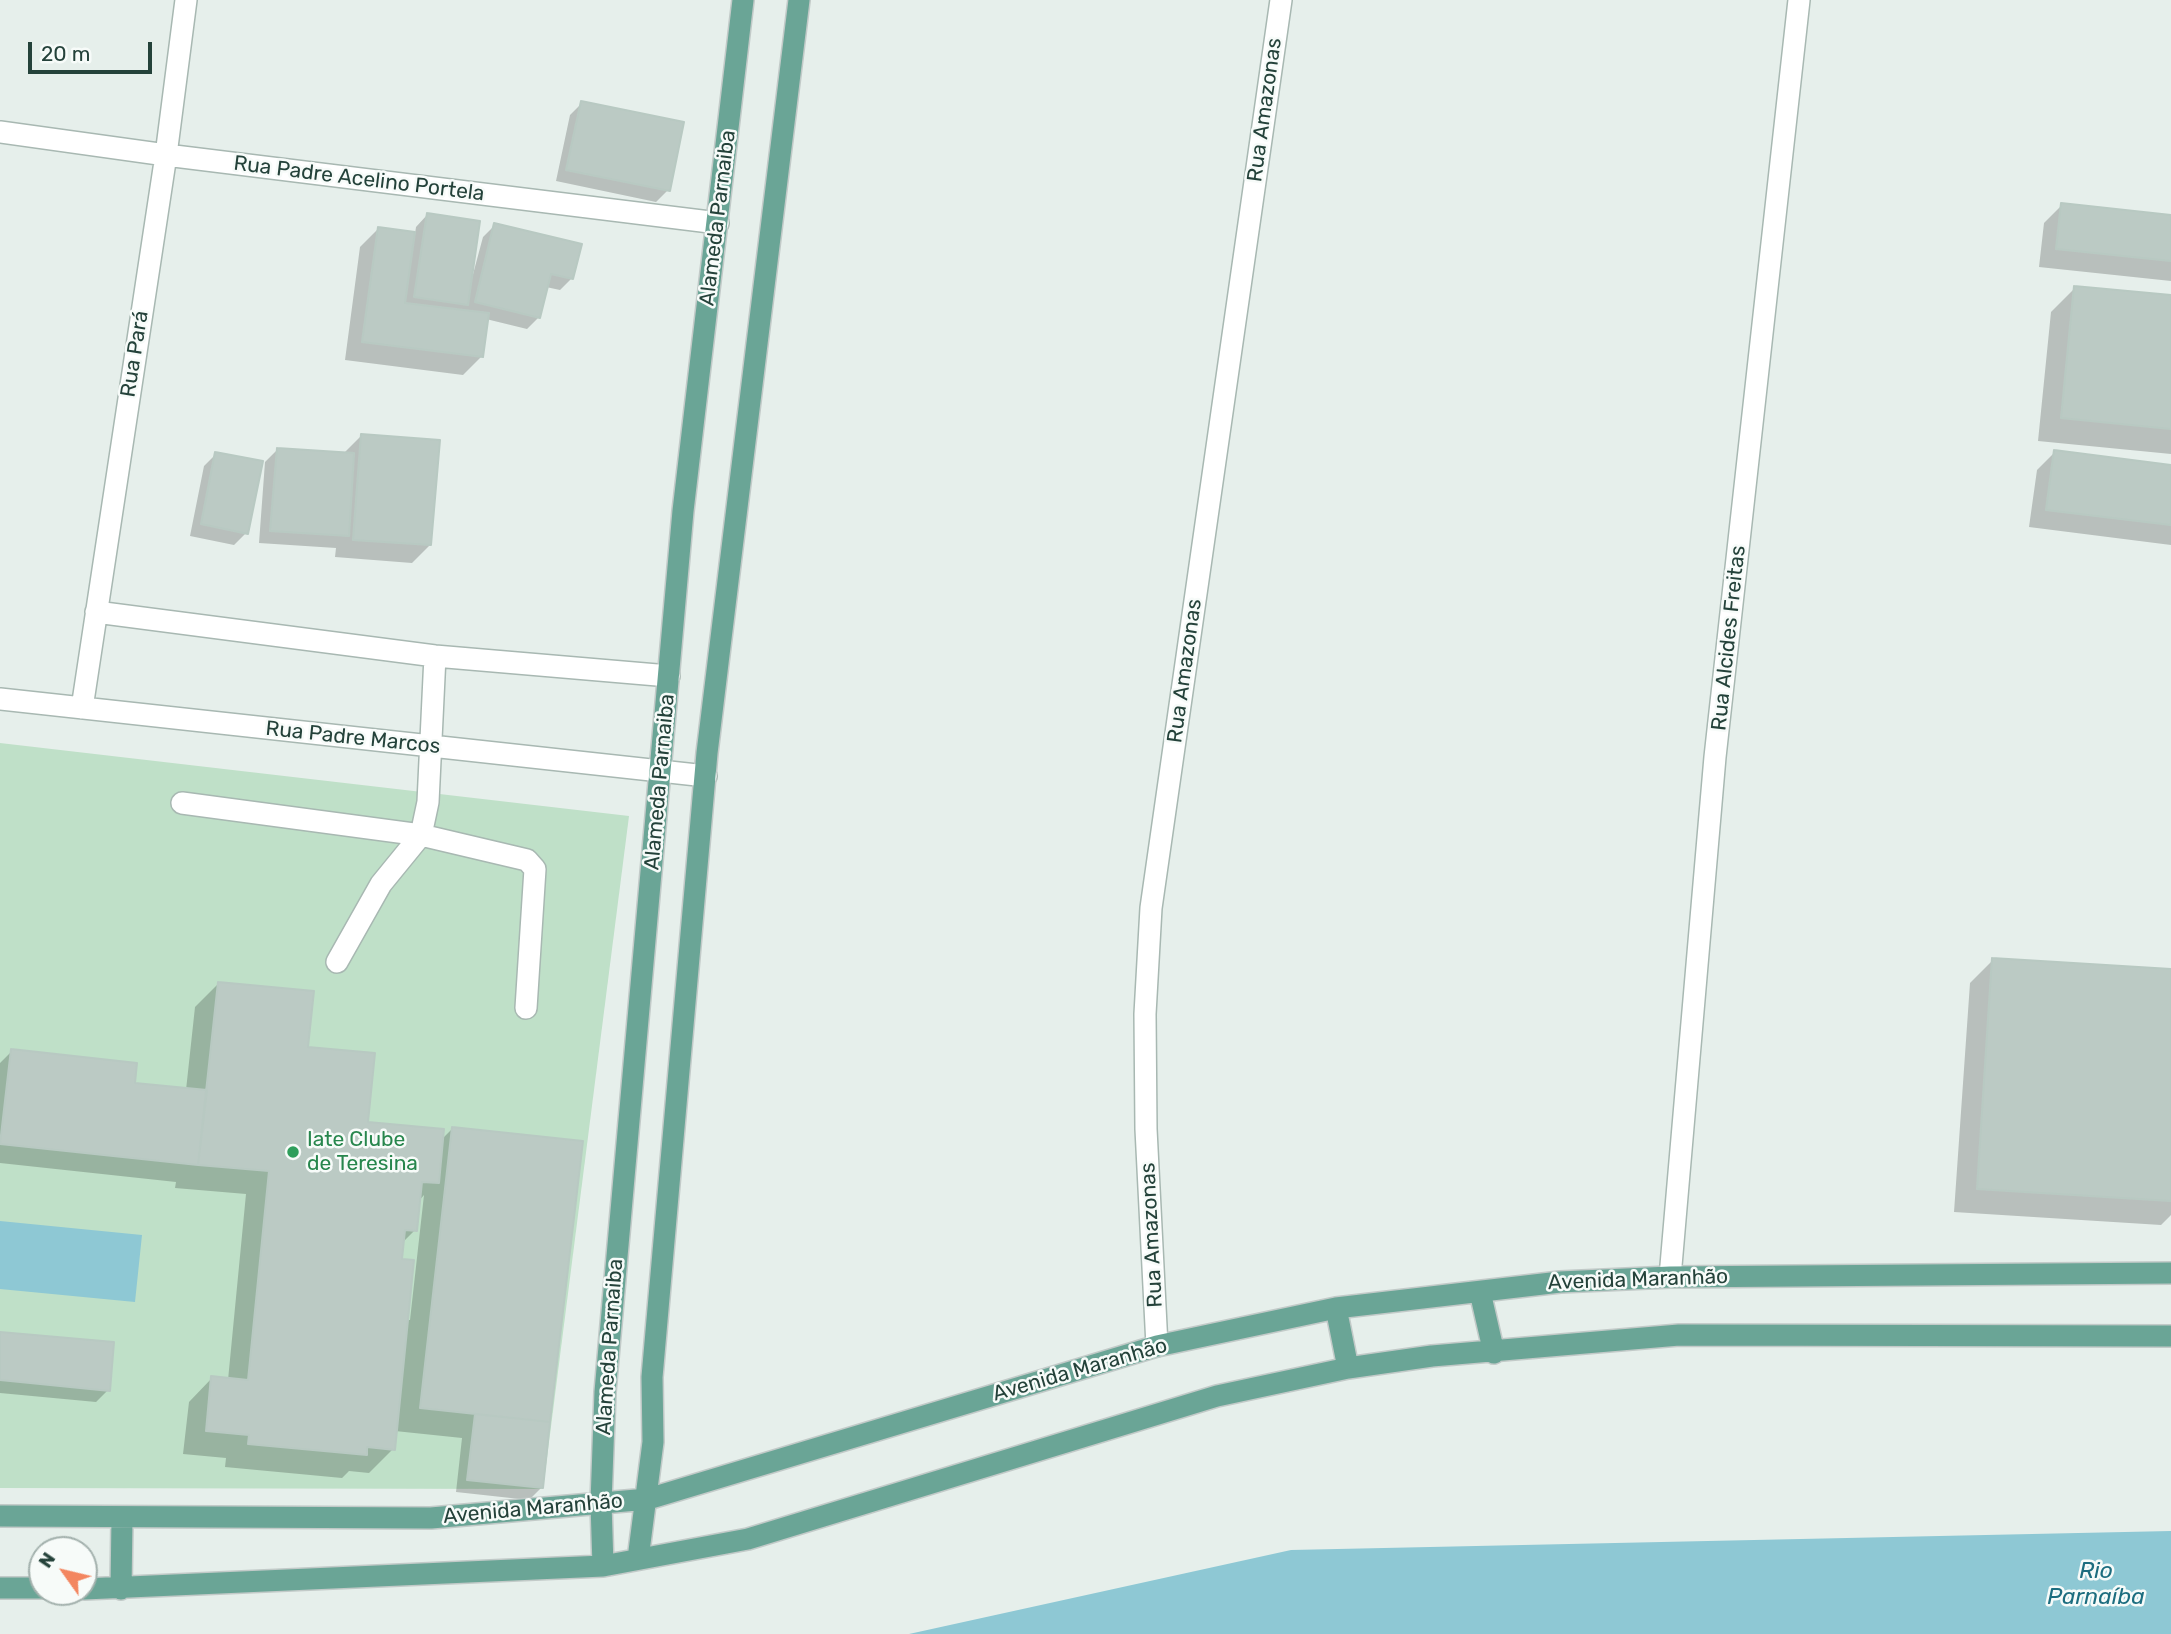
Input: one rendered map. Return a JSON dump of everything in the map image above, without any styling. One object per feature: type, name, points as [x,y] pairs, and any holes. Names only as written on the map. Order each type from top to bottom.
[{"type":"main road","name":"Alameda Parnaiba","points":[[603,1566],[600,1503],[605,1392],[683,510],[743,0]]},
{"type":"main road","name":"Alameda Parnaiba","points":[[638,1559],[648,1499],[653,1442],[652,1377],[706,776],[799,0]]},
{"type":"main road","name":"Avenida Maranhão","points":[[0,1516],[122,1519],[431,1518],[648,1499],[1157,1346],[1336,1308],[1560,1282],[1670,1277],[2171,1273]]},
{"type":"main road","points":[[1480,1293],[1494,1353]]},
{"type":"main road","points":[[1336,1308],[1348,1368]]},
{"type":"main road","points":[[98,1588],[603,1566],[748,1539],[1217,1396],[1348,1368],[1432,1356],[1494,1353],[1679,1335],[2171,1336]]},
{"type":"main road","points":[[121,1589],[122,1519]]},
{"type":"main road","points":[[0,1588],[28,1588]]},
{"type":"street","name":"Rua Pará","points":[[82,708],[166,155],[186,0]]},
{"type":"street","name":"Rua Amazonas","points":[[1157,1346],[1146,1129],[1145,1014],[1151,908],[1281,0]]},
{"type":"street","name":"Rua Alcides Freitas","points":[[1670,1277],[1715,757],[1799,0]]},
{"type":"street","name":"Rua Padre Acelino Portela","points":[[0,132],[718,223]]},
{"type":"street","points":[[96,612],[435,656],[669,676]]},
{"type":"street","points":[[337,962],[381,884],[421,835],[428,802],[435,656]]},
{"type":"street","name":"Rua Padre Marcos","points":[[0,699],[661,774],[706,776]]},
{"type":"street","points":[[182,803],[421,835],[527,860],[535,869],[526,1008]]},
{"type":"green space","name":"Iate Clube de Teresina","points":[[0,743],[629,816],[543,1489],[0,1488]]},
{"type":"water","points":[[0,1221],[142,1235],[135,1302],[0,1289]]},
{"type":"water","name":"Rio Parnaíba","points":[[2171,1531],[2171,1634],[909,1634],[1291,1550]]},
{"type":"building","points":[[581,101],[684,122],[670,191],[566,170]]},
{"type":"building","points":[[2061,203],[2171,215],[2171,261],[2056,249]]},
{"type":"building","points":[[427,213],[480,221],[468,305],[414,297]]},
{"type":"building","points":[[494,223],[582,244],[573,279],[551,274],[540,318],[475,302]]},
{"type":"building","points":[[378,227],[415,232],[405,303],[489,313],[483,357],[362,342]]},
{"type":"building","points":[[2074,286],[2171,295],[2171,429],[2061,418]]},
{"type":"building","points":[[361,434],[440,440],[431,545],[353,540]]},
{"type":"building","points":[[277,448],[354,453],[349,536],[270,531]]},
{"type":"building","points":[[2054,450],[2171,465],[2171,525],[2046,510]]},
{"type":"building","points":[[215,452],[263,461],[248,534],[201,524]]},
{"type":"building","points":[[1992,958],[2171,969],[2171,1201],[1977,1189]]},
{"type":"building","points":[[218,982],[314,991],[308,1047],[375,1053],[368,1122],[444,1129],[439,1183],[422,1182],[417,1231],[405,1230],[402,1259],[414,1260],[395,1450],[367,1447],[367,1455],[248,1444],[249,1435],[206,1431],[211,1376],[248,1380],[269,1171],[198,1165]]},
{"type":"building","points":[[11,1049],[137,1063],[135,1083],[207,1090],[198,1165],[0,1144]]},
{"type":"building","points":[[452,1127],[583,1141],[550,1422],[420,1408]]},
{"type":"building","points":[[0,1332],[114,1342],[110,1391],[0,1380]]},
{"type":"building","points":[[475,1414],[550,1422],[543,1488],[467,1480]]},
{"type":"place","name":"Iate Clube de Teresina","points":[[293,1152]]}]
